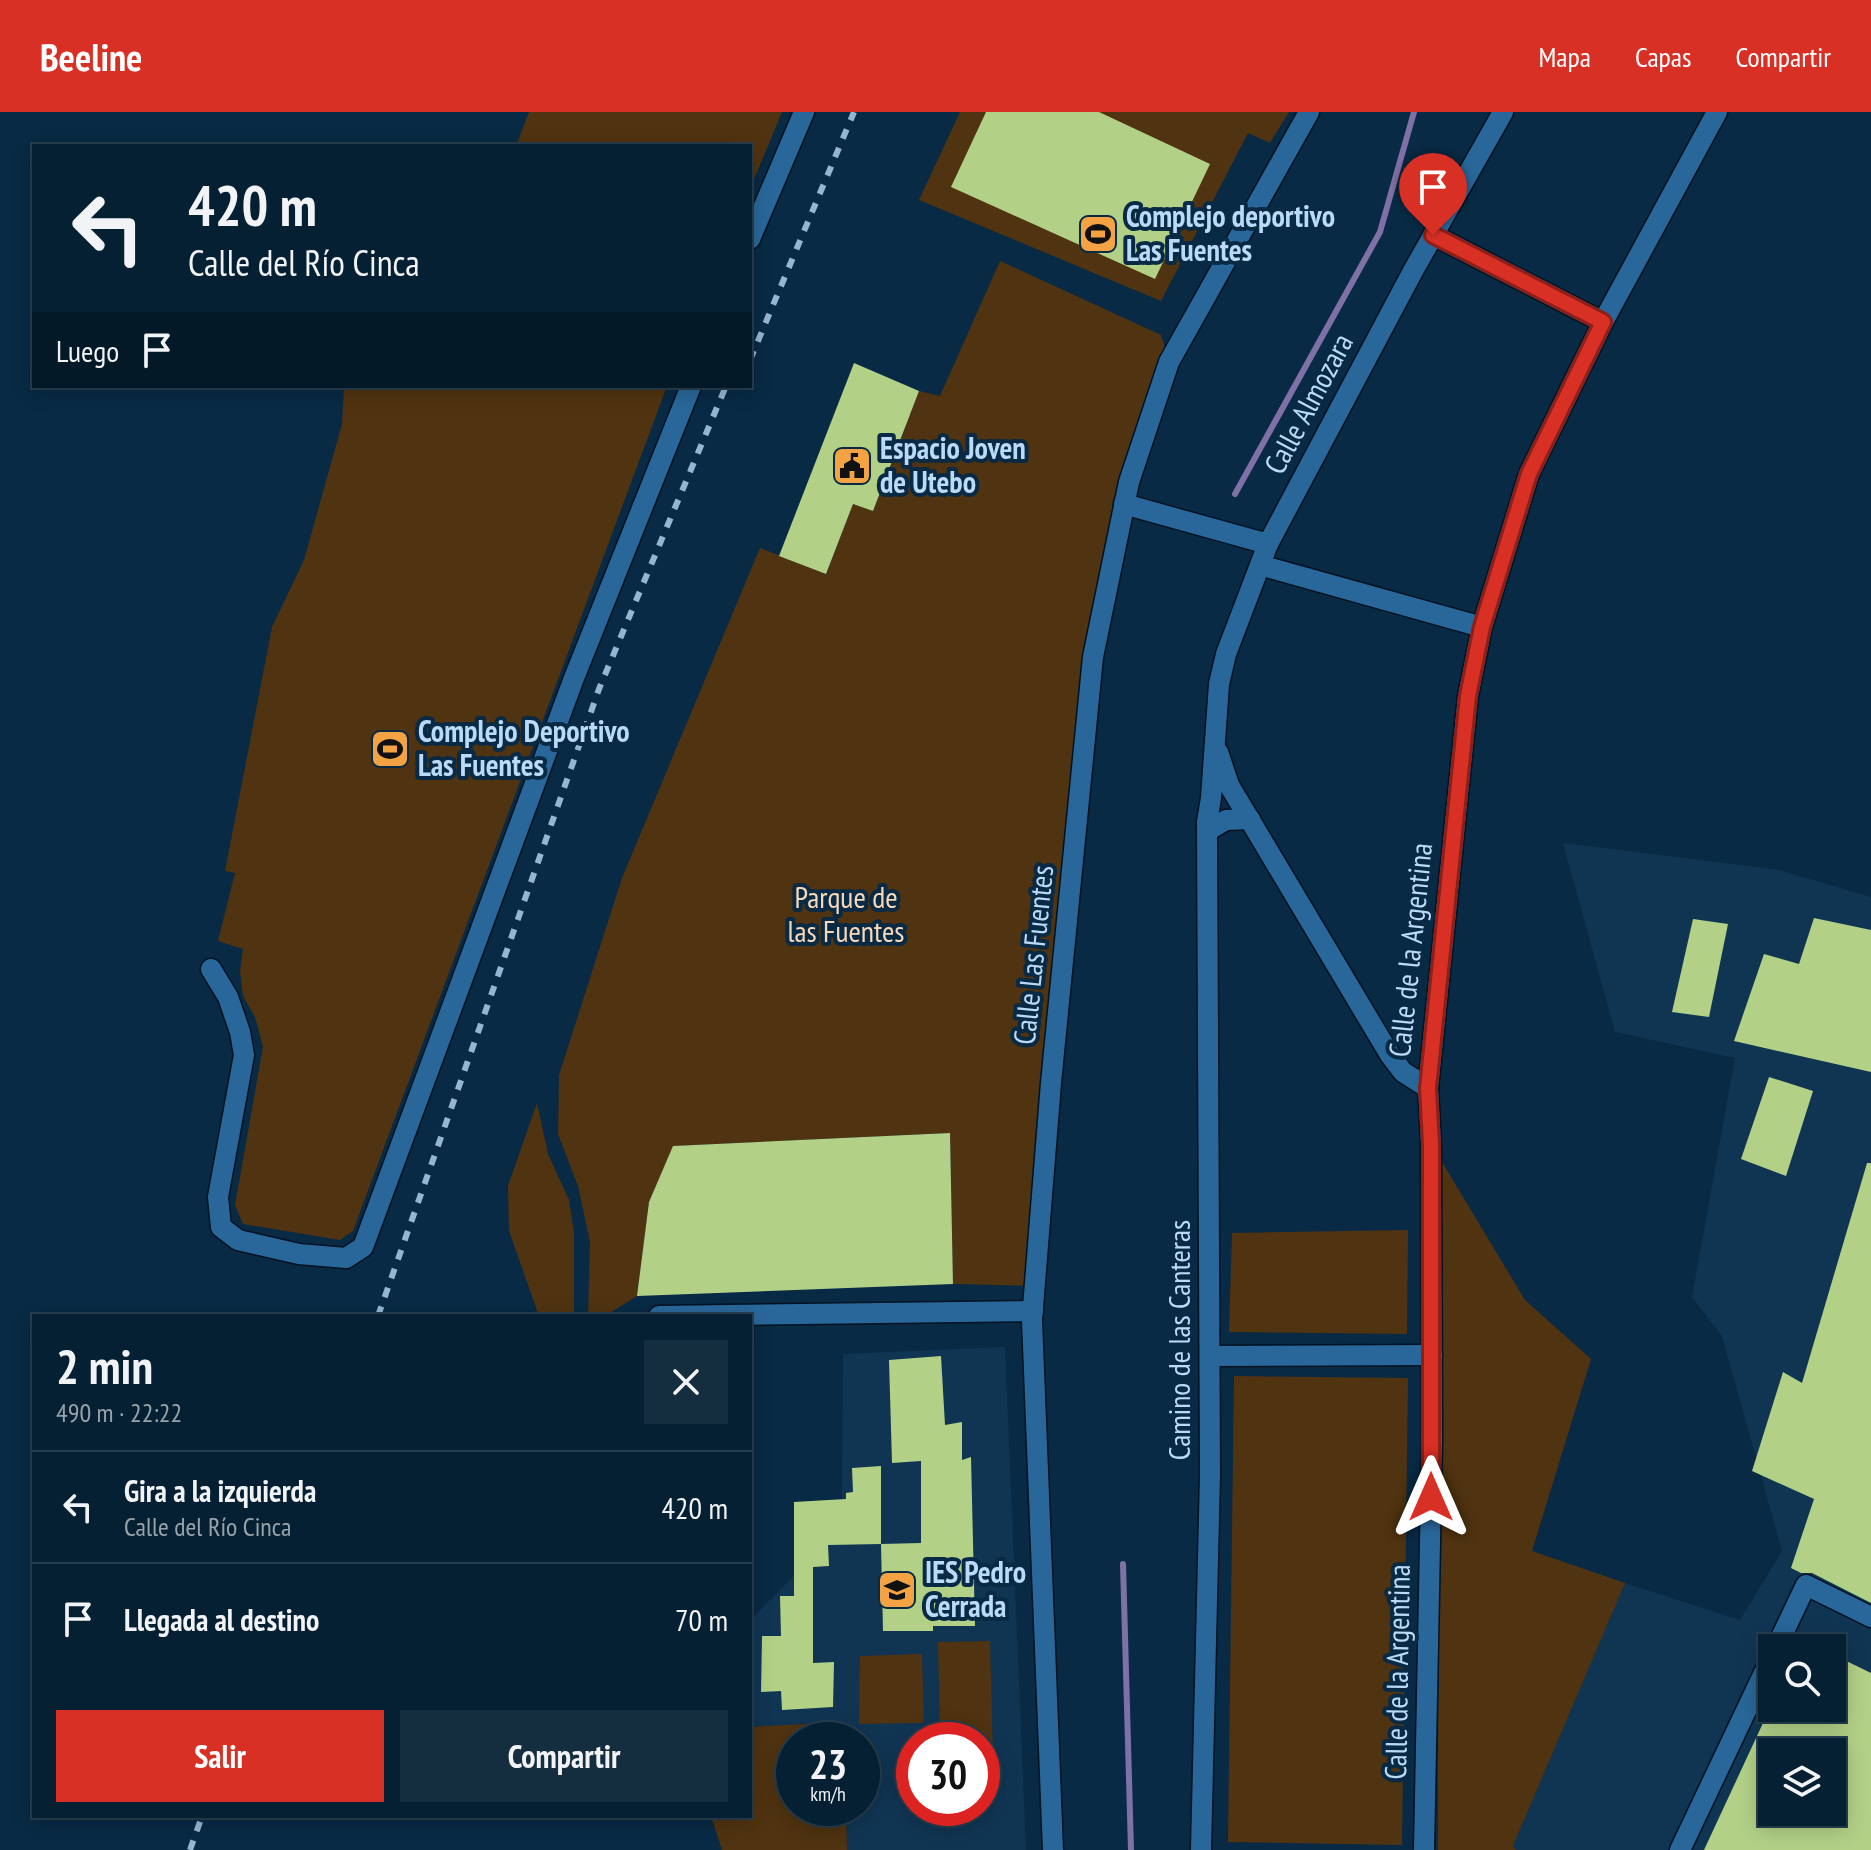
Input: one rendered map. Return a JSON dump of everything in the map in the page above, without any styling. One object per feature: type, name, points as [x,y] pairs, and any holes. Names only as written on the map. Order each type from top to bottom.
[{"type":"street","points":[[752,234],[804,112]]},
{"type":"street","name":"Calle Las Fuentes","points":[[1053,1850],[1033,1311],[1051,1083],[1093,657],[1124,504],[1169,362],[1309,112]]},
{"type":"street","name":"Calle Almozara","points":[[1214,741],[1217,698],[1226,654],[1268,544],[1433,235],[1503,112]]},
{"type":"street","name":"Calle de la Argentina","points":[[1424,1850],[1431,1585],[1431,1144],[1428,1088],[1468,696],[1482,627],[1529,474],[1603,322],[1717,112]]},
{"type":"street","points":[[1433,235],[1603,322]]},
{"type":"street","points":[[211,969],[228,997],[244,1055],[218,1197],[221,1227],[238,1240],[299,1254],[346,1258],[363,1247],[574,678],[690,388]]},
{"type":"street","points":[[1124,504],[1268,544]]},
{"type":"street","points":[[1260,565],[1482,627]]},
{"type":"street","points":[[1214,741],[1238,801],[1390,1055],[1403,1072],[1428,1088]]},
{"type":"street","name":"Camino de las Canteras","points":[[1201,1850],[1210,1475],[1209,808],[1214,741]]},
{"type":"street","points":[[1209,808],[1222,801],[1238,801]]},
{"type":"street","points":[[1209,830],[1226,820],[1250,819]]},
{"type":"street","points":[[752,1315],[1033,1311]]},
{"type":"street","points":[[1210,1356],[1432,1355]]},
{"type":"street","points":[[1783,1634],[1806,1585],[1871,1617]]},
{"type":"street","points":[[1680,1850],[1758,1686]]},
{"type":"shaded area","points":[[1563,843],[1779,870],[1871,897],[1871,1850],[1516,1850],[1513,1846],[1625,1583],[1740,1620],[1782,1551],[1722,1336],[1692,1297],[1735,1058],[1615,1032]]},
{"type":"shaded area","name":"IES Pedro Cerrada","points":[[1005,1347],[1026,1850],[847,1850],[846,1826],[880,1826],[880,1722],[776,1722],[776,1726],[752,1727],[752,1618],[794,1576],[794,1502],[842,1499],[843,1354]]},
{"type":"green space","points":[[529,112],[782,112],[752,184],[752,144],[517,144]]},
{"type":"green space","name":"Complejo deportivo Las Fuentes","points":[[960,112],[1289,112],[1270,143],[1248,133],[1161,301],[919,200]]},
{"type":"green space","name":"Parque de las Fuentes","points":[[1000,261],[1161,335],[1169,362],[1129,482],[1081,776],[1035,1286],[953,1284],[950,1133],[674,1146],[649,1202],[637,1296],[608,1314],[588,1314],[590,1242],[578,1186],[558,1134],[559,1075],[622,878],[760,548],[826,574],[853,504],[873,511],[905,429],[900,413],[910,415],[919,391],[940,396]]},
{"type":"green space","name":"Complejo Deportivo Las Fuentes","points":[[344,388],[666,388],[353,1231],[340,1240],[243,1224],[235,1205],[263,1047],[255,1017],[243,996],[240,971],[243,949],[218,941],[235,873],[225,871],[272,627],[304,560],[342,424]]},
{"type":"green space","points":[[537,1103],[548,1154],[569,1200],[574,1232],[574,1314],[538,1314],[509,1231],[508,1186]]},
{"type":"green space","points":[[1439,1157],[1525,1300],[1591,1359],[1532,1551],[1625,1583],[1513,1846],[1516,1850],[1438,1850]]},
{"type":"green space","points":[[1408,1230],[1407,1334],[1229,1332],[1232,1233]]},
{"type":"green space","points":[[1234,1376],[1408,1378],[1402,1845],[1228,1842]]},
{"type":"green space","points":[[990,1641],[992,1722],[940,1722],[938,1642]]},
{"type":"green space","points":[[922,1654],[924,1722],[859,1722],[860,1656]]},
{"type":"green space","points":[[776,1726],[776,1826],[846,1826],[847,1850],[722,1850],[712,1818],[752,1818],[752,1727]]},
{"type":"building","name":"Complejo deportivo Las Fuentes","points":[[986,112],[1099,112],[1210,164],[1155,279],[951,187]]},
{"type":"building","name":"Espacio Joven de Utebo","points":[[854,363],[919,391],[873,511],[853,504],[826,574],[779,556]]},
{"type":"building","points":[[1814,918],[1871,930],[1871,1072],[1734,1041],[1764,954],[1799,964]]},
{"type":"building","points":[[1693,919],[1728,924],[1709,1017],[1672,1012]]},
{"type":"building","points":[[1769,1077],[1813,1091],[1786,1176],[1741,1159]]},
{"type":"building","points":[[950,1133],[953,1284],[637,1296],[649,1202],[673,1146]]},
{"type":"building","points":[[1867,1163],[1871,1163],[1871,1603],[1812,1573],[1801,1573],[1791,1568],[1814,1499],[1752,1471],[1783,1372],[1802,1383]]},
{"type":"building","points":[[941,1356],[945,1425],[962,1422],[962,1460],[971,1457],[975,1626],[933,1626],[933,1631],[883,1631],[881,1544],[921,1543],[921,1461],[892,1463],[889,1360]]},
{"type":"building","points":[[881,1466],[881,1544],[828,1545],[829,1566],[813,1567],[813,1663],[834,1662],[833,1707],[782,1710],[781,1691],[761,1692],[762,1636],[781,1636],[780,1596],[794,1596],[794,1502],[846,1499],[846,1493],[853,1492],[852,1468]]},
{"type":"building","points":[[1846,1661],[1871,1673],[1871,1850],[1704,1850],[1763,1722],[1846,1722]]},
{"type":"waterway","points":[[1235,494],[1380,232],[1414,112]]},
{"type":"waterway","points":[[1123,1564],[1131,1850]]},
{"type":"railway","points":[[752,355],[854,112]]},
{"type":"railway","points":[[379,1314],[599,689],[725,388]]},
{"type":"railway","points":[[190,1850],[201,1818]]},
{"type":"place","name":"Complejo deportivo Las Fuentes","points":[[1098,234]]},
{"type":"place","name":"Espacio Joven de Utebo","points":[[852,466]]},
{"type":"place","name":"Complejo Deportivo Las Fuentes","points":[[390,749]]},
{"type":"place","name":"IES Pedro Cerrada","points":[[897,1590]]},
{"type":"route","points":[[1431,1497],[1431,1144],[1428,1088],[1468,696],[1482,627],[1529,474],[1603,322],[1433,235]]}]
